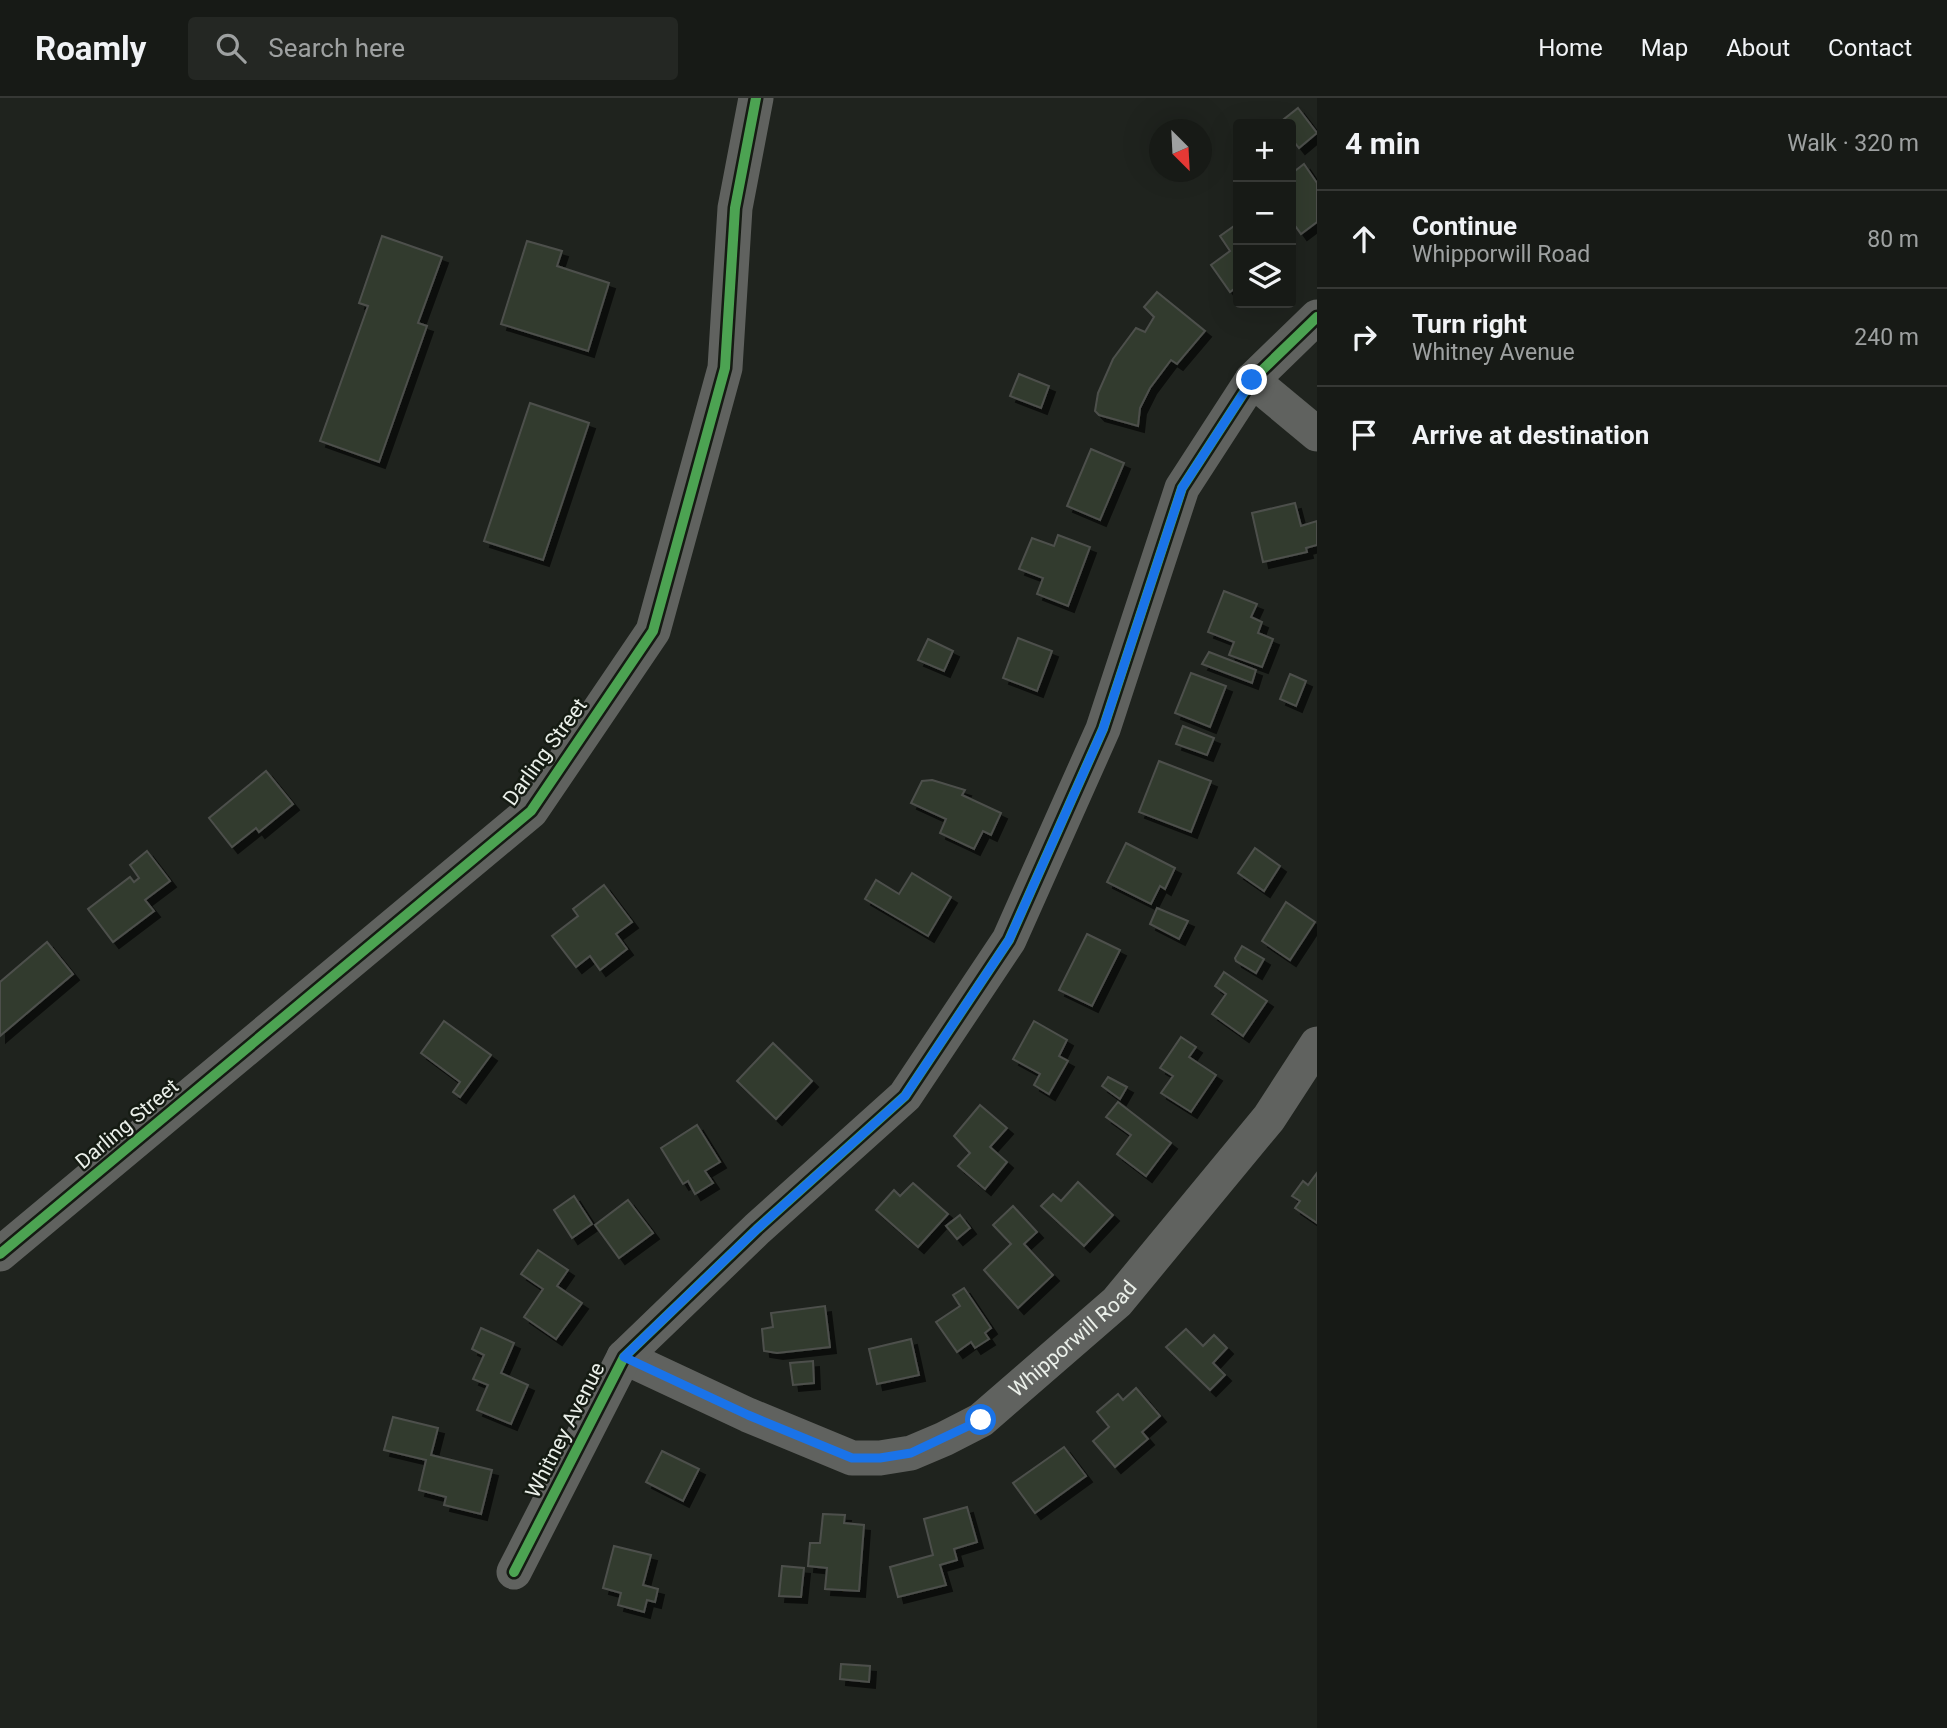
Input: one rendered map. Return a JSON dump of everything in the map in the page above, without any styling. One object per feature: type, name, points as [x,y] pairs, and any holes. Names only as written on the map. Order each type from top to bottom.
[{"type":"street","name":"Darling Street","points":[[0,1254],[531,811],[653,631],[725,368],[735,208],[756,98]]},
{"type":"street","name":"Whitney Avenue","points":[[514,1573],[624,1357],[757,1229],[905,1096],[1009,940],[1103,729],[1182,488],[1252,380],[1317,317]]},
{"type":"street","points":[[1252,380],[1317,434]]},
{"type":"street","name":"Whipporwill Road","points":[[624,1357],[748,1415],[852,1458],[880,1458],[911,1453],[944,1439],[981,1420],[1030,1381],[1117,1302],[1269,1118],[1317,1044]]},
{"type":"building","points":[[1298,108],[1317,133],[1299,148],[1296,144],[1296,119],[1284,119]]},
{"type":"building","points":[[1304,164],[1317,183],[1317,222],[1301,234],[1296,227],[1296,170]]},
{"type":"building","points":[[1233,227],[1233,290],[1230,292],[1211,265],[1230,251],[1220,236]]},
{"type":"building","points":[[382,236],[442,257],[418,323],[427,326],[379,462],[320,441],[368,306],[359,303]]},
{"type":"building","points":[[527,241],[562,251],[557,266],[609,283],[588,351],[501,324]]},
{"type":"building","points":[[1157,292],[1205,331],[1177,364],[1171,360],[1150,388],[1140,408],[1138,426],[1099,415],[1095,411],[1098,393],[1113,359],[1136,328],[1145,332],[1154,317],[1144,307]]},
{"type":"building","points":[[1019,374],[1049,386],[1041,408],[1010,396]]},
{"type":"building","points":[[530,403],[589,423],[543,560],[484,541]]},
{"type":"building","points":[[1091,449],[1124,463],[1100,520],[1067,506]]},
{"type":"building","points":[[1295,503],[1301,526],[1317,521],[1317,545],[1306,548],[1307,552],[1263,562],[1252,513]]},
{"type":"building","points":[[1058,535],[1090,547],[1068,606],[1037,594],[1043,578],[1019,569],[1032,538],[1054,546]]},
{"type":"building","points":[[1224,591],[1257,604],[1251,617],[1262,622],[1258,633],[1273,639],[1262,667],[1229,655],[1234,642],[1208,632]]},
{"type":"building","points":[[1018,638],[1052,651],[1037,691],[1003,678]]},
{"type":"building","points":[[928,639],[953,651],[944,671],[918,660]]},
{"type":"building","points":[[1209,652],[1256,670],[1252,683],[1202,664]]},
{"type":"building","points":[[1191,673],[1226,686],[1210,727],[1175,713]]},
{"type":"building","points":[[1290,674],[1306,681],[1296,706],[1280,699]]},
{"type":"building","points":[[1183,726],[1214,738],[1207,755],[1176,744]]},
{"type":"building","points":[[1159,761],[1211,781],[1191,832],[1139,812]]},
{"type":"building","points":[[266,771],[293,804],[259,832],[256,828],[232,847],[209,818]]},
{"type":"building","points":[[932,780],[965,790],[962,795],[1001,813],[991,835],[983,831],[974,849],[940,833],[946,819],[911,803],[922,781]]},
{"type":"building","points":[[1126,843],[1175,868],[1165,889],[1160,886],[1151,904],[1107,882]]},
{"type":"building","points":[[1255,848],[1280,866],[1264,891],[1238,873]]},
{"type":"building","points":[[147,851],[170,881],[145,900],[154,911],[113,942],[88,909],[130,877],[134,882],[139,878],[130,865]]},
{"type":"building","points":[[912,873],[951,897],[928,936],[865,899],[876,880],[899,894]]},
{"type":"building","points":[[604,885],[632,922],[616,934],[627,949],[600,970],[590,956],[576,967],[552,936],[578,916],[573,909]]},
{"type":"building","points":[[1286,902],[1315,922],[1290,960],[1262,941]]},
{"type":"building","points":[[1157,908],[1188,921],[1179,939],[1150,924]]},
{"type":"building","points":[[1087,934],[1120,950],[1092,1006],[1059,990]]},
{"type":"building","points":[[47,942],[73,974],[0,1036],[0,982]]},
{"type":"building","points":[[1242,946],[1264,959],[1256,973],[1236,961]]},
{"type":"building","points":[[1224,972],[1267,1001],[1243,1036],[1212,1014],[1226,994],[1215,986]]},
{"type":"building","points":[[444,1021],[491,1055],[460,1097],[453,1092],[460,1082],[421,1053]]},
{"type":"building","points":[[1034,1021],[1067,1040],[1059,1056],[1068,1061],[1049,1094],[1034,1085],[1040,1074],[1013,1059]]},
{"type":"building","points":[[1181,1037],[1196,1047],[1189,1057],[1216,1075],[1191,1112],[1161,1093],[1173,1076],[1160,1068]]},
{"type":"building","points":[[773,1043],[812,1081],[776,1119],[737,1081]]},
{"type":"building","points":[[1108,1077],[1127,1087],[1120,1099],[1102,1086]]},
{"type":"building","points":[[1118,1102],[1171,1143],[1146,1176],[1117,1154],[1131,1135],[1106,1117]]},
{"type":"building","points":[[980,1105],[1007,1128],[990,1147],[1007,1162],[985,1189],[958,1166],[970,1153],[954,1136]]},
{"type":"building","points":[[697,1125],[720,1162],[705,1171],[713,1183],[695,1194],[688,1181],[683,1184],[661,1148]]},
{"type":"building","points":[[1317,1173],[1317,1223],[1295,1208],[1300,1201],[1292,1196],[1303,1181],[1308,1185]]},
{"type":"building","points":[[1078,1182],[1113,1215],[1084,1246],[1041,1206],[1053,1194],[1061,1201]]},
{"type":"building","points":[[913,1183],[948,1214],[918,1247],[876,1210],[894,1190],[900,1196]]},
{"type":"building","points":[[574,1196],[592,1224],[572,1238],[554,1210]]},
{"type":"building","points":[[628,1200],[653,1233],[619,1258],[595,1225]]},
{"type":"building","points":[[1013,1206],[1037,1232],[1024,1244],[1053,1275],[1018,1308],[984,1270],[1011,1244],[993,1225]]},
{"type":"building","points":[[960,1215],[970,1228],[957,1239],[946,1226]]},
{"type":"building","points":[[538,1250],[568,1270],[557,1286],[582,1303],[556,1339],[524,1317],[543,1289],[521,1274]]},
{"type":"building","points":[[964,1288],[991,1328],[985,1333],[989,1339],[975,1348],[971,1342],[957,1352],[936,1322],[960,1306],[953,1295]]},
{"type":"building","points":[[825,1306],[830,1347],[777,1353],[764,1351],[762,1329],[773,1327],[771,1313]]},
{"type":"building","points":[[481,1328],[514,1343],[501,1373],[528,1385],[511,1424],[477,1410],[488,1385],[473,1379],[484,1355],[472,1349]]},
{"type":"building","points":[[1186,1329],[1203,1346],[1214,1335],[1227,1348],[1213,1363],[1225,1375],[1210,1390],[1166,1347]]},
{"type":"building","points":[[911,1339],[919,1375],[877,1384],[869,1349]]},
{"type":"building","points":[[813,1361],[814,1383],[793,1385],[790,1363]]},
{"type":"building","points":[[1136,1388],[1160,1416],[1142,1432],[1148,1439],[1115,1467],[1093,1441],[1109,1427],[1097,1412],[1118,1394],[1123,1400]]},
{"type":"building","points":[[393,1417],[438,1428],[431,1455],[492,1470],[481,1514],[444,1505],[446,1497],[419,1490],[426,1460],[384,1450]]},
{"type":"building","points":[[1064,1447],[1086,1476],[1035,1513],[1013,1483]]},
{"type":"building","points":[[662,1451],[699,1469],[683,1501],[646,1482]]},
{"type":"building","points":[[967,1507],[977,1542],[954,1549],[957,1560],[940,1565],[946,1585],[898,1597],[890,1567],[933,1555],[924,1519]]},
{"type":"building","points":[[823,1514],[845,1515],[844,1523],[864,1525],[859,1591],[825,1589],[827,1568],[808,1566],[810,1543],[820,1543]]},
{"type":"building","points":[[614,1546],[651,1555],[643,1585],[658,1589],[655,1602],[647,1600],[644,1612],[618,1605],[621,1593],[603,1588]]},
{"type":"building","points":[[782,1566],[804,1568],[801,1597],[779,1596]]},
{"type":"building","points":[[841,1664],[870,1666],[869,1682],[840,1679]]},
{"type":"cycle path","points":[[0,1254],[531,811],[653,631],[725,368],[735,208],[756,98]]},
{"type":"cycle path","points":[[514,1572],[624,1357],[757,1229],[905,1096],[1009,940],[1103,729],[1182,488],[1252,380],[1317,317]]},
{"type":"route","points":[[981,1420],[911,1453],[880,1458],[852,1458],[748,1415],[624,1357],[757,1229],[905,1096],[1009,940],[1103,729],[1182,488],[1252,380]]}]
